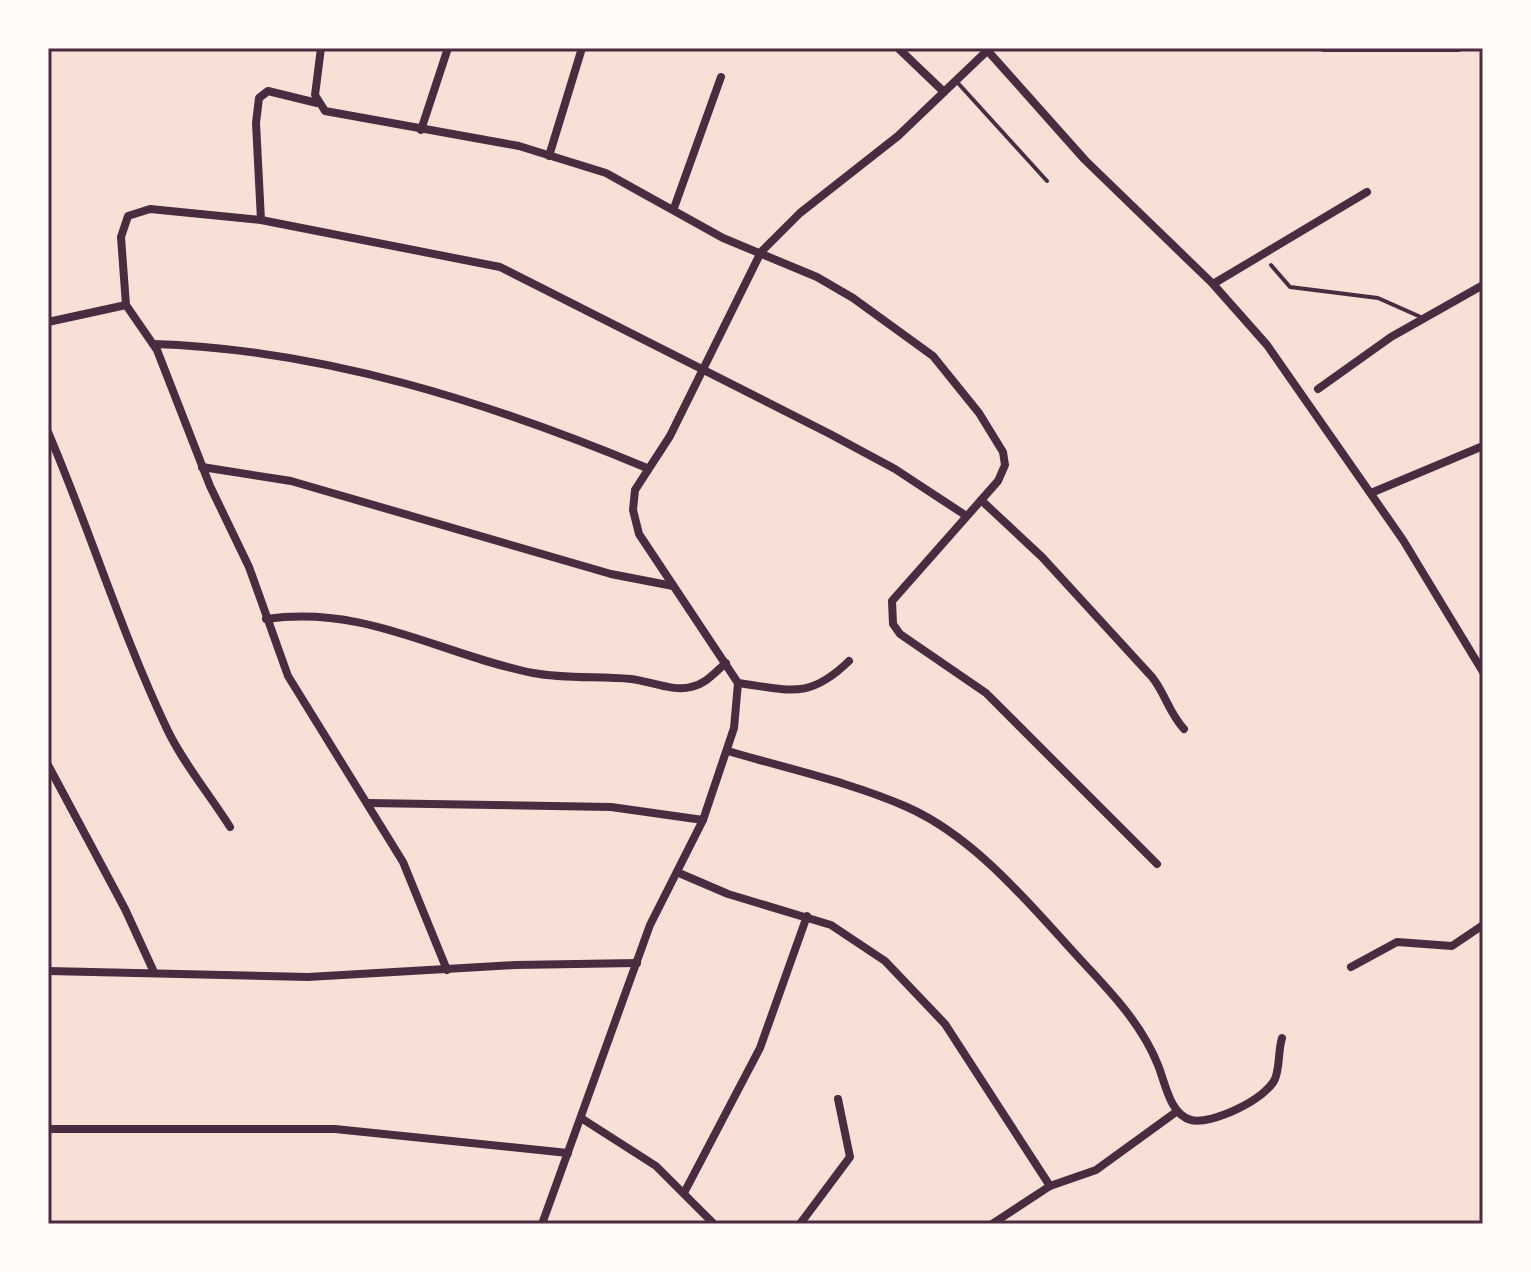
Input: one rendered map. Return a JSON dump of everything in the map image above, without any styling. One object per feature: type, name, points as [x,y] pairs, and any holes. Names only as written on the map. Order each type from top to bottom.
[{"type":"street","points":[[317,103],[321,48]]},
{"type":"street","points":[[421,130],[448,48]]},
{"type":"street","points":[[549,156],[582,48]]},
{"type":"street","points":[[898,48],[944,92]]},
{"type":"street","points":[[1324,48],[1458,48]]},
{"type":"street","points":[[542,1224],[650,925],[679,873],[703,820],[728,751],[738,704],[738,683],[639,534],[634,518],[635,490],[670,436],[761,252],[800,213],[898,136],[988,49],[1085,160],[1213,284],[1267,345],[1371,493],[1483,672]]},
{"type":"street","points":[[674,208],[721,77]]},
{"type":"street","points":[[261,220],[256,123],[259,98],[268,91],[317,103],[337,115],[519,146],[606,173],[674,208],[723,238],[761,252],[853,298],[933,356],[979,413],[1003,452],[1003,473],[892,601],[893,624],[900,634],[986,693],[1157,864]]},
{"type":"street","points":[[1213,284],[1367,192]]},
{"type":"street","points":[[447,970],[416,890],[367,803],[288,676],[249,567],[202,467],[153,344],[126,305],[121,237],[128,216],[150,209],[261,220],[500,267],[895,469],[965,515]]},
{"type":"street","points":[[1318,389],[1423,318],[1483,285]]},
{"type":"street","points":[[48,322],[126,305]]},
{"type":"street","points":[[153,344],[283,355],[388,379],[583,442],[647,468]]},
{"type":"street","points":[[48,432],[86,520],[115,610],[168,732],[230,827]]},
{"type":"street","points":[[1371,493],[1483,446]]},
{"type":"street","points":[[202,467],[291,481],[611,574],[673,586]]},
{"type":"street","points":[[981,500],[1042,557],[1152,677],[1163,691],[1171,714],[1184,729]]},
{"type":"street","points":[[266,619],[294,615],[357,619],[413,635],[464,655],[536,673],[635,680],[683,688],[704,683],[726,663]]},
{"type":"street","points":[[738,683],[805,690],[821,685],[849,661]]},
{"type":"street","points":[[728,751],[880,797],[922,815],[962,843],[1024,899],[1128,1012],[1146,1039],[1176,1112],[1191,1120],[1217,1117],[1267,1090],[1277,1075],[1282,1038]]},
{"type":"street","points":[[48,765],[125,909],[153,970]]},
{"type":"street","points":[[367,803],[611,807],[703,820]]},
{"type":"street","points":[[679,873],[758,904],[807,916],[866,946],[926,1002],[969,1059],[1050,1186]]},
{"type":"street","points":[[684,1193],[760,1048],[807,916]]},
{"type":"street","points":[[1351,967],[1397,942],[1452,946],[1483,925]]},
{"type":"street","points":[[48,971],[153,970],[308,977],[637,963]]},
{"type":"street","points":[[800,1224],[850,1157],[838,1099]]},
{"type":"street","points":[[992,1224],[1050,1186],[1096,1170],[1176,1112]]},
{"type":"street","points":[[581,1118],[630,1147],[684,1193],[714,1224]]},
{"type":"street","points":[[48,1129],[335,1129],[568,1153]]},
{"type":"lane","points":[[956,80],[1047,181]]},
{"type":"lane","points":[[1271,265],[1279,279],[1290,287],[1378,298],[1423,318]]}]
